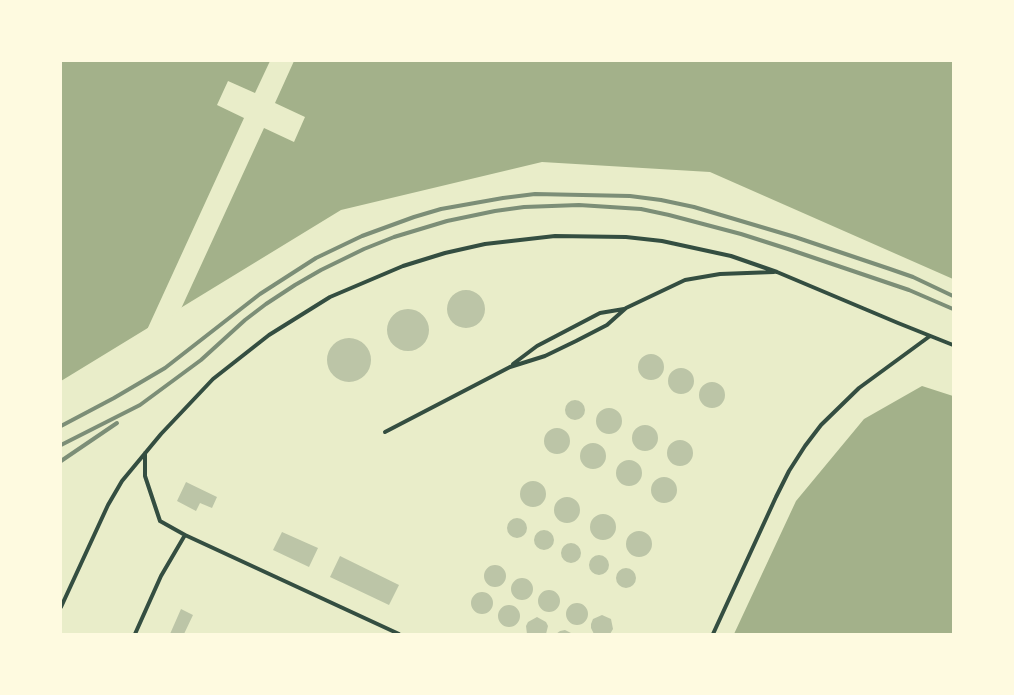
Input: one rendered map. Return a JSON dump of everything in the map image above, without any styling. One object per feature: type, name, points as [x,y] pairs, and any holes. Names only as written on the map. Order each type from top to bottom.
[{"type":"lane","points":[[61,607],[108,505],[122,481],[185,406],[213,379],[269,335],[330,297],[402,266],[445,253],[485,244],[555,236],[626,237],[701,248],[732,256],[777,272],[953,345]]},
{"type":"lane","points":[[510,367],[537,346],[600,313],[626,308],[685,280],[720,274],[777,272]]},
{"type":"lane","points":[[385,432],[510,367],[545,356],[576,341],[607,325],[626,308]]},
{"type":"lane","points":[[713,634],[776,496],[789,470],[805,446],[821,425],[858,388],[930,336]]},
{"type":"lane","points":[[145,453],[144,476],[160,520],[185,535],[399,634]]},
{"type":"lane","points":[[135,634],[161,576],[185,535]]},
{"type":"shaded area","points":[[61,61],[953,61],[953,279],[710,172],[542,162],[341,210],[61,381]]},
{"type":"shaded area","points":[[922,386],[953,396],[953,634],[734,634],[796,501],[864,419]]},
{"type":"pier","points":[[270,61],[294,61],[275,103],[305,117],[294,142],[264,128],[180,311],[146,332],[244,118],[217,105],[228,81],[255,93]]},
{"type":"building","points":[[466,290],[479,296],[485,309],[479,322],[466,328],[453,322],[447,309],[453,296]]},
{"type":"building","points":[[412,309],[420,312],[426,318],[429,330],[426,342],[420,348],[404,351],[396,348],[390,342],[387,326],[390,318],[396,312]]},
{"type":"building","points":[[353,338],[365,344],[370,351],[370,369],[365,376],[358,381],[345,382],[337,379],[330,372],[327,356],[330,348],[337,341]]},
{"type":"building","points":[[651,354],[660,358],[664,367],[660,376],[651,380],[642,376],[638,367],[642,358]]},
{"type":"building","points":[[681,368],[690,372],[694,381],[690,390],[681,394],[672,390],[668,381],[672,372]]},
{"type":"building","points":[[712,382],[721,386],[725,395],[721,404],[712,408],[703,404],[699,395],[703,386]]},
{"type":"building","points":[[571,400],[579,400],[585,406],[585,414],[579,420],[571,420],[565,414],[565,406]]},
{"type":"building","points":[[609,408],[618,412],[622,421],[618,430],[609,434],[600,430],[596,421],[600,412]]},
{"type":"building","points":[[645,425],[654,429],[658,438],[654,447],[645,451],[636,447],[632,438],[636,429]]},
{"type":"building","points":[[557,428],[566,432],[570,441],[566,450],[557,454],[548,450],[544,441],[548,432]]},
{"type":"building","points":[[680,440],[689,444],[693,453],[689,462],[680,466],[671,462],[667,453],[671,444]]},
{"type":"building","points":[[593,443],[602,447],[606,456],[602,465],[593,469],[584,465],[580,456],[584,447]]},
{"type":"building","points":[[629,460],[638,464],[642,473],[638,482],[629,486],[620,482],[616,473],[620,464]]},
{"type":"building","points":[[664,477],[673,481],[677,490],[673,499],[664,503],[655,499],[651,490],[655,481]]},
{"type":"building","points":[[533,481],[542,485],[546,494],[542,503],[533,507],[524,503],[520,494],[524,485]]},
{"type":"building","points":[[186,482],[217,497],[212,508],[200,503],[196,511],[177,501]]},
{"type":"building","points":[[567,497],[576,501],[580,510],[576,519],[567,523],[558,519],[554,510],[558,501]]},
{"type":"building","points":[[603,514],[612,518],[616,527],[612,536],[603,540],[594,536],[590,527],[594,518]]},
{"type":"building","points":[[517,518],[524,521],[527,528],[524,535],[517,538],[510,535],[507,528],[510,521]]},
{"type":"building","points":[[544,530],[551,533],[554,540],[551,547],[544,550],[537,547],[534,540],[537,533]]},
{"type":"building","points":[[639,531],[648,535],[652,544],[648,553],[639,557],[630,553],[626,544],[630,535]]},
{"type":"building","points":[[282,532],[318,548],[309,567],[273,550]]},
{"type":"building","points":[[571,543],[578,546],[581,553],[578,560],[571,563],[564,560],[561,553],[564,546]]},
{"type":"building","points":[[599,555],[606,558],[609,565],[606,572],[599,575],[592,572],[589,565],[592,558]]},
{"type":"building","points":[[340,556],[399,585],[389,605],[330,577]]},
{"type":"building","points":[[495,565],[503,568],[506,576],[503,584],[495,587],[487,584],[484,576],[487,568]]},
{"type":"building","points":[[626,568],[633,571],[636,578],[633,585],[626,588],[619,585],[616,578],[619,571]]},
{"type":"building","points":[[522,578],[530,581],[533,589],[530,597],[522,600],[514,597],[511,589],[514,581]]},
{"type":"building","points":[[549,590],[557,593],[560,601],[557,609],[549,612],[541,609],[538,601],[541,593]]},
{"type":"building","points":[[482,592],[490,595],[493,603],[490,611],[482,614],[474,611],[471,603],[474,595]]},
{"type":"building","points":[[577,603],[585,606],[588,614],[585,622],[577,625],[569,622],[566,614],[569,606]]},
{"type":"building","points":[[509,605],[517,608],[520,616],[517,624],[509,627],[501,624],[498,616],[501,608]]},
{"type":"building","points":[[181,609],[193,615],[184,634],[170,634]]},
{"type":"building","points":[[602,615],[611,619],[613,629],[610,634],[594,634],[591,628],[593,619]]},
{"type":"building","points":[[537,617],[546,622],[548,626],[546,634],[527,634],[526,626],[528,622]]},
{"type":"building","points":[[565,630],[573,634],[556,634],[560,631]]},
{"type":"railway","points":[[61,426],[165,368],[260,294],[316,258],[362,236],[414,217],[441,209],[503,198],[535,194],[630,196],[694,207],[795,237],[890,269],[913,277],[953,296]]},
{"type":"railway","points":[[61,445],[140,405],[201,360],[245,320],[266,304],[321,270],[394,237],[447,221],[495,211],[524,207],[579,205],[641,209],[741,234],[788,249],[909,290],[953,309]]},
{"type":"railway","points":[[61,461],[117,423]]}]
